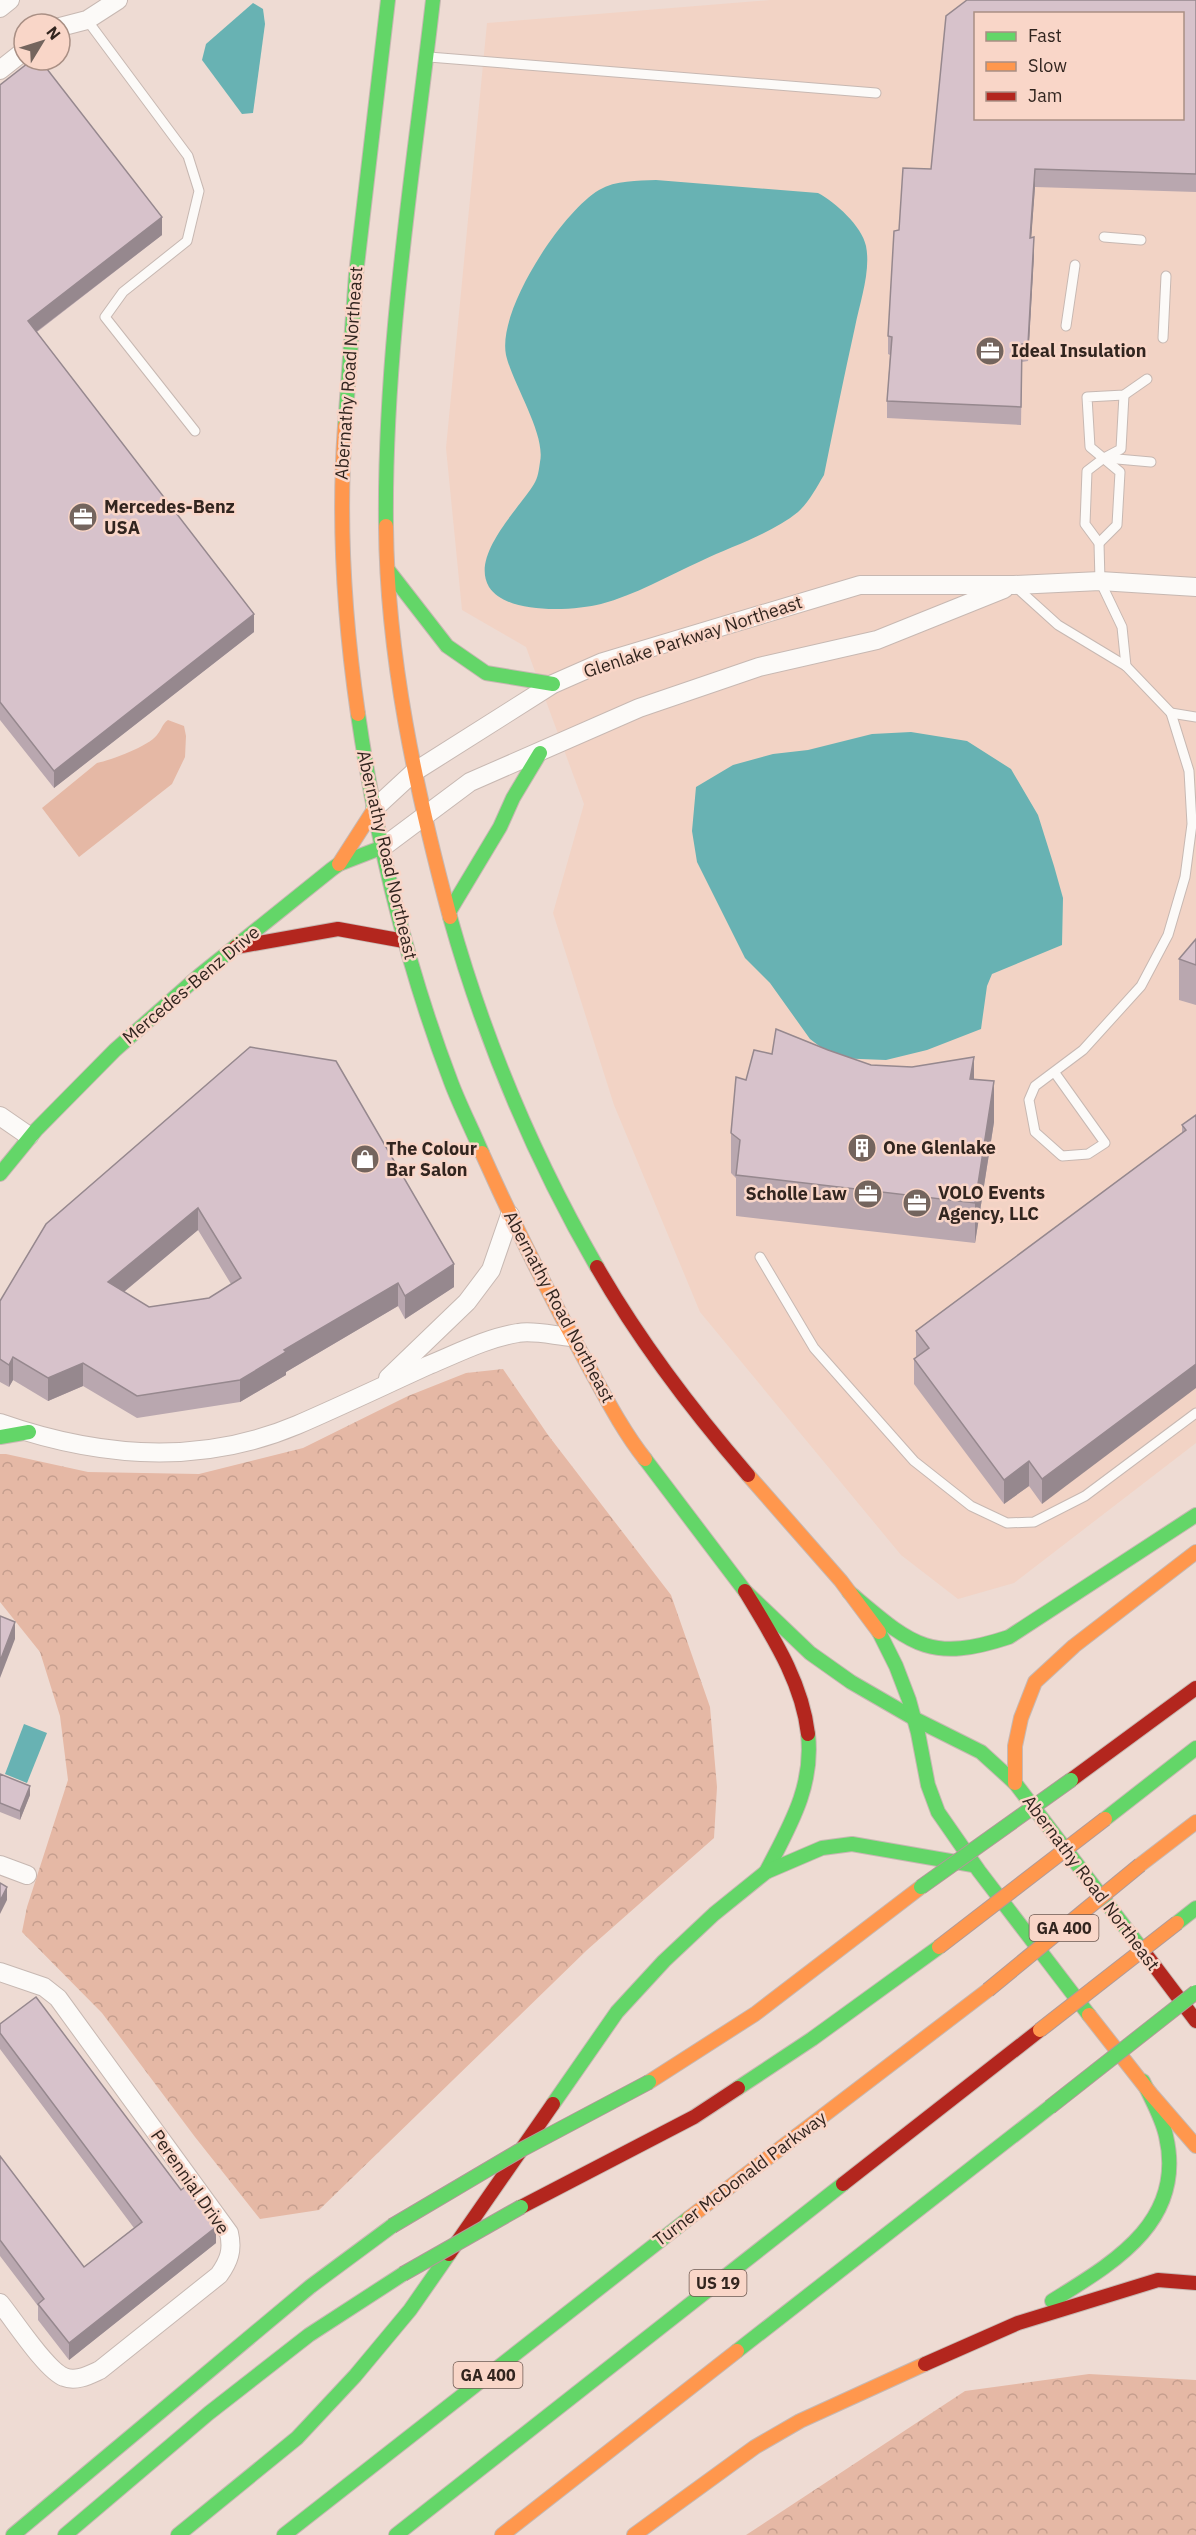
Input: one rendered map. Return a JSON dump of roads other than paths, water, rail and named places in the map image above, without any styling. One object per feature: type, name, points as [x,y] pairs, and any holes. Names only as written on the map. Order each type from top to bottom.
[{"type":"main road","name":"Abernathy Road Northeast","points":[[388,0],[356,274],[341,477],[342,560],[348,643],[363,747],[383,847],[404,941],[451,1082],[510,1215],[572,1337],[630,1440],[745,1591],[810,1653],[850,1682],[915,1719],[981,1752],[1015,1783],[1196,2021]]},
{"type":"main road","points":[[433,0],[401,279],[386,478],[388,570],[393,638],[423,815],[449,912],[501,1067],[557,1191],[627,1318],[668,1380],[849,1592],[879,1632],[900,1675],[915,1719],[935,1809],[973,1864],[1196,2146]]},
{"type":"main road","points":[[388,570],[447,646],[486,673],[553,684]]},
{"type":"main road","points":[[449,912],[500,827],[513,798],[540,753]]},
{"type":"main road","name":"Mercedes-Benz Drive","points":[[339,864],[375,808]]},
{"type":"main road","name":"Mercedes-Benz Drive","points":[[0,1174],[29,1136],[85,1075],[236,947],[339,864],[383,847]]},
{"type":"main road","points":[[236,947],[338,930],[404,941]]},
{"type":"main road","points":[[0,1437],[29,1432]]},
{"type":"main road","points":[[849,1592],[902,1636],[917,1645],[963,1650],[988,1646],[1009,1637],[1196,1515]]},
{"type":"main road","points":[[1015,1783],[1015,1746],[1021,1719],[1035,1682],[1074,1646],[1196,1552]]},
{"type":"main road","points":[[745,1591],[784,1654],[802,1704],[811,1741],[808,1773],[799,1807],[766,1872]]},
{"type":"main road","points":[[13,2535],[302,2294],[392,2226],[551,2133],[682,2064],[766,2007],[921,1887],[1196,1688]]},
{"type":"main road","points":[[65,2535],[209,2412],[300,2342],[403,2274],[521,2208],[694,2117],[812,2040],[939,1947],[1196,1748]]},
{"type":"main road","name":"Turner McDonald Parkway","points":[[284,2535],[692,2215],[988,1990],[1196,1822]]},
{"type":"main road","points":[[178,2535],[297,2438],[355,2376],[410,2310],[617,2012],[664,1961],[714,1914],[766,1872],[822,1848],[852,1844],[973,1864]]},
{"type":"main road","name":"US 19","points":[[396,2535],[1196,1908]]},
{"type":"main road","points":[[502,2535],[1196,1992]]},
{"type":"main road","points":[[1018,2323],[1120,2257],[1139,2241],[1153,2223],[1164,2200],[1169,2167],[1165,2134],[1143,2081]]},
{"type":"main road","points":[[634,2535],[754,2447],[800,2421],[1018,2323],[1158,2280],[1196,2283]]},
{"type":"street","points":[[0,8],[10,0]]},
{"type":"street","points":[[72,24],[87,21],[118,0]]},
{"type":"street","points":[[0,70],[12,60]]},
{"type":"street","name":"Glenlake Parkway Northeast","points":[[375,808],[414,772],[553,684],[603,662],[861,585],[1014,585],[1100,581],[1196,586]]},
{"type":"street","name":"Glenlake Parkway Northeast","points":[[383,847],[470,782],[639,708],[759,667],[877,640],[1014,585]]},
{"type":"street","points":[[0,1116],[29,1136]]},
{"type":"street","points":[[378,1388],[467,1302],[491,1270],[510,1215]]},
{"type":"street","points":[[0,1423],[64,1442],[113,1450],[160,1454],[206,1450],[251,1441],[295,1426],[476,1344],[519,1332],[572,1337]]},
{"type":"street","points":[[0,1864],[27,1875]]},
{"type":"street","name":"Perennial Drive","points":[[0,1972],[44,1987],[58,1998],[229,2233],[232,2246],[228,2262],[219,2275],[100,2370],[80,2379],[65,2378],[52,2369],[0,2303]]},
{"type":"lane","points":[[87,21],[188,156],[199,191],[188,241],[123,292],[105,317],[195,431]]},
{"type":"lane","points":[[427,57],[876,93]]},
{"type":"lane","points":[[1104,237],[1141,240]]},
{"type":"lane","points":[[1066,326],[1075,265]]},
{"type":"lane","points":[[1163,338],[1166,276]]},
{"type":"lane","points":[[1099,543],[1118,525],[1120,472],[1090,447],[1087,396],[1124,395],[1148,379]]},
{"type":"lane","points":[[1124,395],[1121,449],[1087,471],[1085,524],[1099,543],[1100,581],[1122,627],[1126,666]]},
{"type":"lane","points":[[1104,458],[1151,462]]},
{"type":"lane","points":[[1014,585],[1058,625],[1126,666],[1171,713],[1193,769],[1192,824],[1185,877],[1168,935],[1141,986],[1083,1050],[1035,1086],[1029,1100],[1035,1132],[1062,1156],[1088,1154],[1105,1143],[1055,1073]]},
{"type":"lane","points":[[1171,713],[1196,717]]},
{"type":"lane","points":[[760,1257],[814,1348],[914,1461],[971,1506],[1007,1523],[1034,1522],[1085,1496],[1196,1413]]},
{"type":"water","points":[[253,3],[263,9],[265,24],[253,113],[242,114],[202,60],[206,44]]},
{"type":"water","points":[[656,180],[818,193],[840,208],[854,223],[863,238],[867,256],[866,276],[824,475],[806,503],[787,520],[764,533],[651,585],[601,604],[558,609],[525,607],[498,596],[489,587],[485,574],[486,561],[491,547],[535,482],[541,451],[534,424],[506,355],[506,336],[512,313],[535,264],[551,240],[584,202],[599,190],[612,184]]},
{"type":"water","points":[[911,732],[967,741],[1011,769],[1038,815],[1054,866],[1063,898],[1062,945],[992,974],[987,986],[981,1029],[927,1050],[886,1060],[835,1058],[810,1039],[770,983],[745,958],[697,862],[692,831],[696,787],[733,765],[773,754],[808,750],[872,734]]},
{"type":"water","points":[[24,1724],[47,1733],[27,1783],[5,1774]]},
{"type":"place","name":"Ideal Insulation","points":[[990,351]]},
{"type":"place","name":"Mercedes-Benz USA","points":[[83,517]]},
{"type":"place","name":"One Glenlake","points":[[862,1148]]},
{"type":"place","name":"The Colour Bar Salon","points":[[365,1159]]},
{"type":"place","name":"Scholle Law","points":[[868,1194]]},
{"type":"place","name":"VOLO Events Agency, LLC","points":[[917,1203]]}]
